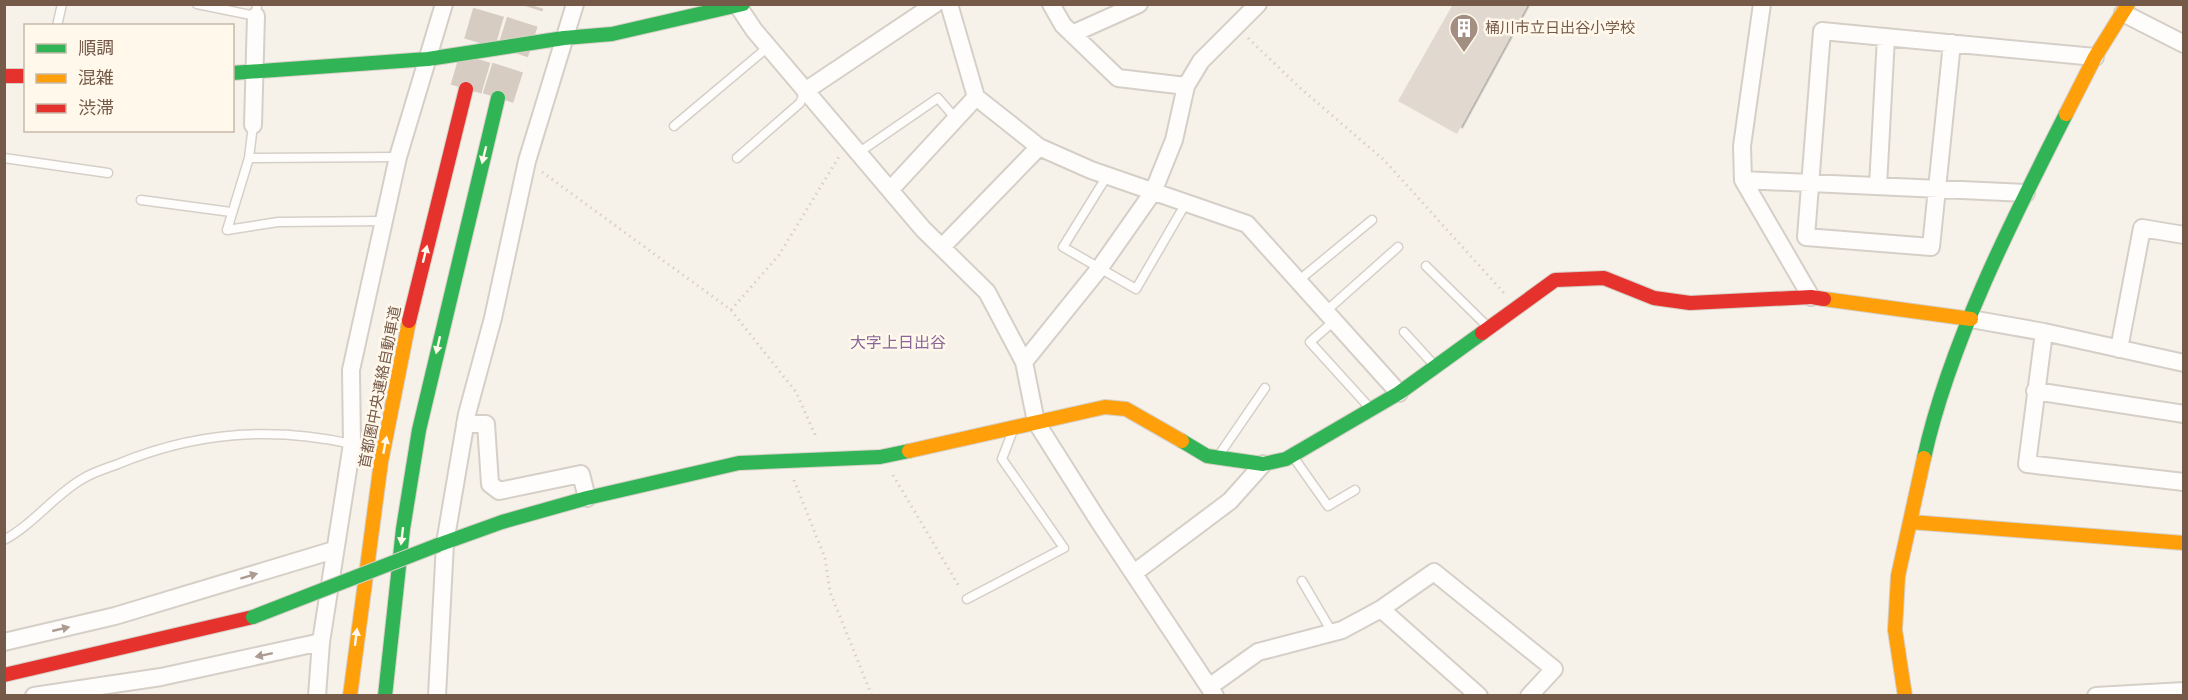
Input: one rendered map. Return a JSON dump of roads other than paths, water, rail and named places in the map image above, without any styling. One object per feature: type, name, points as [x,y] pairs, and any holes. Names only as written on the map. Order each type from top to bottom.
[{"type":"main road","points":[[234,73],[428,60],[564,38],[612,34],[739,5]]},
{"type":"main road","points":[[1905,696],[1894,630],[1898,576],[1933,418],[1971,320],[2026,193],[2095,57],[2125,9]]},
{"type":"main road","points":[[4,76],[24,76]]},
{"type":"main road","name":"首都圏中央連絡自動車道","points":[[350,696],[381,462],[413,300],[466,89]]},
{"type":"main road","points":[[385,696],[403,529],[419,430],[498,98]]},
{"type":"main road","points":[[4,675],[253,617],[502,522],[587,498],[739,463],[888,456],[1105,407],[1126,410],[1207,456],[1263,464],[1292,455],[1399,393],[1555,280],[1604,278],[1654,298],[1690,303],[1811,297],[1971,320]]},
{"type":"main road","points":[[1910,522],[2184,543]]},
{"type":"street","points":[[317,696],[321,642],[352,444],[351,370],[398,157],[444,4]]},
{"type":"street","points":[[437,696],[442,544],[465,424],[493,318],[527,161],[575,4]]},
{"type":"street","points":[[805,91],[935,4]]},
{"type":"street","points":[[949,4],[976,97],[1039,147],[1107,176],[1247,224],[1399,393]]},
{"type":"street","points":[[1051,4],[1063,25],[1118,78],[1186,86]]},
{"type":"street","points":[[1072,34],[1139,4]]},
{"type":"street","points":[[1024,362],[1099,269],[1153,192],[1174,140],[1186,86],[1201,61],[1258,4]]},
{"type":"street","points":[[1762,4],[1742,146],[1743,180],[1811,297]]},
{"type":"street","points":[[739,5],[768,47],[853,148],[891,189],[923,229],[943,246],[987,292],[1024,362],[1036,422],[1212,691],[1258,652],[1332,632],[1381,609],[1434,572],[1554,669],[1529,696]]},
{"type":"street","points":[[2125,9],[2184,44]]},
{"type":"street","points":[[253,125],[257,10]]},
{"type":"street","points":[[1952,43],[1931,247],[1806,237],[1822,31],[1952,43],[2095,57]]},
{"type":"street","points":[[1878,186],[1886,37]]},
{"type":"street","points":[[891,189],[976,97]]},
{"type":"street","points":[[943,246],[1039,147]]},
{"type":"street","points":[[1743,180],[2026,193]]},
{"type":"street","points":[[2119,349],[2142,228],[2184,235]]},
{"type":"street","points":[[1971,320],[2044,332],[2184,363]]},
{"type":"street","points":[[2044,332],[2027,464],[2184,482]]},
{"type":"street","points":[[2035,391],[2184,414]]},
{"type":"street","points":[[465,424],[486,424],[490,484],[499,492],[581,474],[587,498]]},
{"type":"street","points":[[1134,573],[1230,501],[1263,464]]},
{"type":"street","points":[[4,642],[115,616],[334,550]]},
{"type":"street","points":[[1381,609],[1479,696]]},
{"type":"street","points":[[34,696],[161,677],[321,642]]},
{"type":"street","points":[[2096,696],[2184,691]]},
{"type":"lane","points":[[57,24],[62,4]]},
{"type":"lane","points":[[197,4],[257,10]]},
{"type":"lane","points":[[674,126],[768,47]]},
{"type":"lane","points":[[737,158],[800,103],[805,91]]},
{"type":"lane","points":[[853,148],[938,98],[956,119]]},
{"type":"lane","points":[[253,125],[249,158],[226,230],[278,222],[383,221]]},
{"type":"lane","points":[[249,158],[398,157]]},
{"type":"lane","points":[[4,158],[108,173]]},
{"type":"lane","points":[[1107,176],[1063,247],[1137,289],[1186,204]]},
{"type":"lane","points":[[141,200],[231,212]]},
{"type":"lane","points":[[1298,281],[1372,220]]},
{"type":"lane","points":[[1371,410],[1310,342],[1330,316],[1398,247]]},
{"type":"lane","points":[[1426,266],[1489,328]]},
{"type":"lane","points":[[1404,332],[1435,367]]},
{"type":"lane","points":[[1217,458],[1264,388]]},
{"type":"lane","points":[[967,599],[1064,548],[1002,459],[1014,427]]},
{"type":"lane","points":[[4,540],[84,478],[152,450],[207,438],[258,433],[310,435],[352,444]]},
{"type":"lane","points":[[1292,455],[1328,506],[1355,490]]},
{"type":"lane","points":[[1302,581],[1332,632]]},
{"type":"tunnel","points":[[466,89],[491,4]]},
{"type":"tunnel","points":[[498,98],[528,4]]},
{"type":"place","name":"桶川市立日出谷小学校","points":[[1464,54]]},
{"type":"district","name":"大字上日出谷","points":[[898,342]]}]
